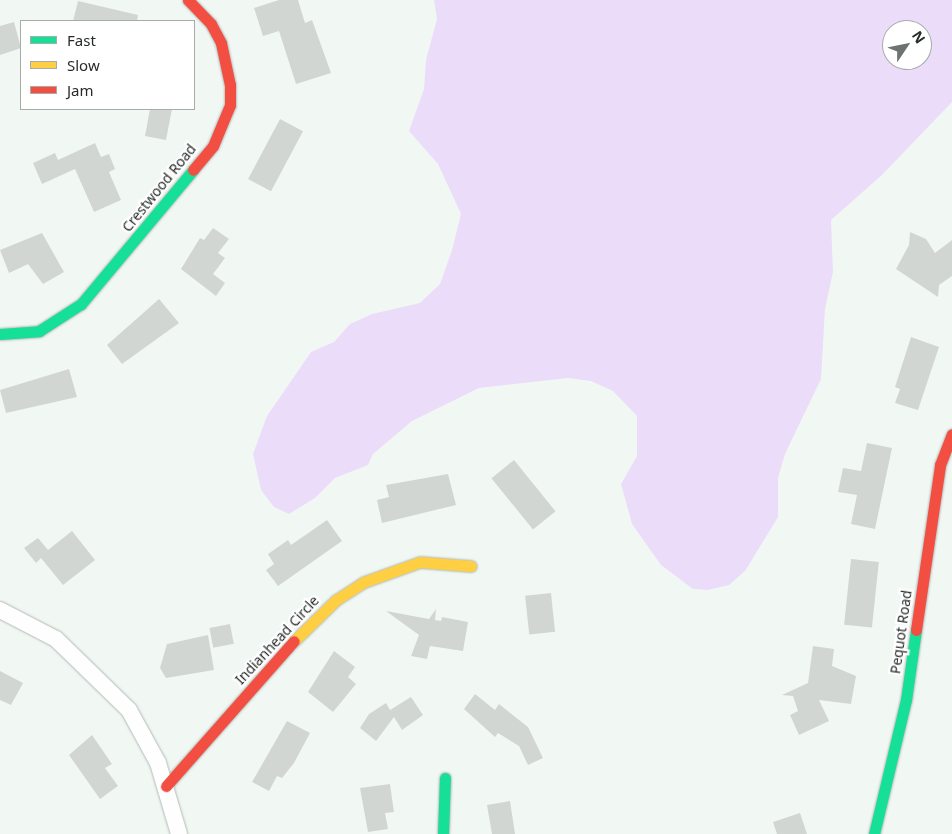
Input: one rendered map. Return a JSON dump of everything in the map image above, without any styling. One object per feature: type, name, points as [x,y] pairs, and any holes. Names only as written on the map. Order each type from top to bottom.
[{"type":"street","name":"Crestwood Road","points":[[0,334],[39,332],[81,304],[213,146],[230,105],[230,85],[221,43],[211,24],[188,0]]},
{"type":"street","name":"Pequot Road","points":[[874,834],[906,700],[940,466],[952,434]]},
{"type":"street","name":"Indianhead Circle","points":[[166,786],[282,652],[336,600],[364,582],[420,562],[471,566]]},
{"type":"street","points":[[0,610],[56,639],[106,684],[129,710],[148,739],[166,786],[179,834]]},
{"type":"street","points":[[443,834],[445,778]]},
{"type":"shaded area","points":[[434,0],[952,0],[952,102],[882,175],[831,220],[833,272],[825,309],[821,379],[785,454],[778,478],[778,517],[745,571],[729,585],[708,590],[693,589],[661,565],[632,524],[621,484],[637,456],[637,416],[613,391],[591,381],[568,378],[479,388],[412,421],[373,454],[368,465],[335,478],[315,498],[289,514],[274,507],[261,490],[253,454],[267,416],[311,352],[334,342],[350,324],[372,314],[420,303],[440,284],[452,250],[461,214],[438,164],[409,131],[424,89],[426,60],[437,19]]},
{"type":"building","points":[[279,0],[298,0],[305,23],[312,20],[331,73],[296,84],[279,31],[263,36],[254,8]]},
{"type":"building","points":[[78,1],[138,15],[137,20],[73,20]]},
{"type":"building","points":[[14,22],[20,48],[0,55],[0,26]]},
{"type":"building","points":[[150,110],[172,110],[166,140],[145,136]]},
{"type":"building","points":[[280,119],[303,131],[271,191],[248,179]]},
{"type":"building","points":[[95,143],[101,157],[109,154],[115,169],[109,172],[121,200],[94,212],[75,169],[42,184],[33,163],[55,153],[58,160]]},
{"type":"building","points":[[213,228],[229,239],[218,253],[225,258],[213,274],[225,283],[216,296],[181,269],[200,238],[204,240]]},
{"type":"building","points":[[910,232],[926,239],[935,253],[952,240],[952,276],[939,285],[938,297],[896,269],[909,245]]},
{"type":"building","points":[[42,233],[64,272],[43,284],[28,264],[9,273],[0,250]]},
{"type":"building","points":[[159,299],[179,323],[122,364],[107,345]]},
{"type":"building","points":[[911,337],[939,347],[918,410],[895,403],[900,389],[895,387]]},
{"type":"building","points":[[69,369],[77,397],[6,413],[0,390]]},
{"type":"building","points":[[867,443],[892,448],[875,529],[851,524],[857,495],[838,492],[843,468],[861,471]]},
{"type":"building","points":[[514,460],[556,511],[533,530],[491,478]]},
{"type":"building","points":[[448,474],[456,505],[382,523],[377,500],[389,497],[386,485]]},
{"type":"building","points":[[327,520],[342,541],[278,586],[266,570],[274,564],[268,554],[288,540],[291,545]]},
{"type":"building","points":[[72,531],[95,560],[63,585],[41,558],[36,563],[24,548],[38,538],[48,550]]},
{"type":"building","points":[[851,559],[879,562],[872,628],[844,625]]},
{"type":"building","points":[[551,593],[555,632],[529,635],[525,596]]},
{"type":"building","points":[[436,609],[435,620],[441,621],[442,617],[468,622],[463,651],[430,646],[427,659],[411,656],[419,635],[386,611],[429,619]]},
{"type":"building","points":[[230,624],[234,644],[213,648],[209,628]]},
{"type":"building","points":[[208,635],[214,670],[166,678],[160,668],[167,644]]},
{"type":"building","points":[[813,646],[834,649],[832,666],[856,676],[851,704],[819,700],[829,721],[799,735],[790,715],[798,711],[793,696],[782,695],[808,683]]},
{"type":"building","points":[[334,651],[355,667],[348,677],[356,684],[333,712],[308,692]]},
{"type":"building","points":[[0,671],[23,683],[11,705],[0,700]]},
{"type":"building","points":[[475,694],[495,710],[499,704],[528,727],[543,758],[528,765],[519,746],[498,733],[495,737],[464,709]]},
{"type":"building","points":[[411,697],[423,715],[402,730],[394,717],[376,741],[360,728],[369,714],[386,703],[390,710]]},
{"type":"building","points":[[287,721],[310,733],[294,763],[282,778],[277,776],[269,791],[252,782]]},
{"type":"building","points":[[92,735],[112,764],[105,768],[118,786],[100,799],[69,755]]},
{"type":"building","points":[[390,784],[394,812],[385,813],[388,829],[368,832],[360,788]]},
{"type":"building","points":[[510,801],[515,834],[492,834],[487,805]]},
{"type":"building","points":[[800,813],[807,834],[777,834],[773,822]]},
{"type":"traffic: fast","points":[[0,334],[39,331],[81,304],[193,170]]},
{"type":"traffic: fast","points":[[874,834],[906,700],[916,630]]},
{"type":"traffic: fast","points":[[443,834],[445,778]]},
{"type":"traffic: slow","points":[[294,641],[336,600],[364,582],[420,562],[471,566]]},
{"type":"traffic: jam","points":[[188,0],[211,24],[221,43],[230,85],[230,105],[213,146],[193,170]]},
{"type":"traffic: jam","points":[[916,630],[940,465],[952,434]]},
{"type":"traffic: jam","points":[[166,786],[294,641]]}]
